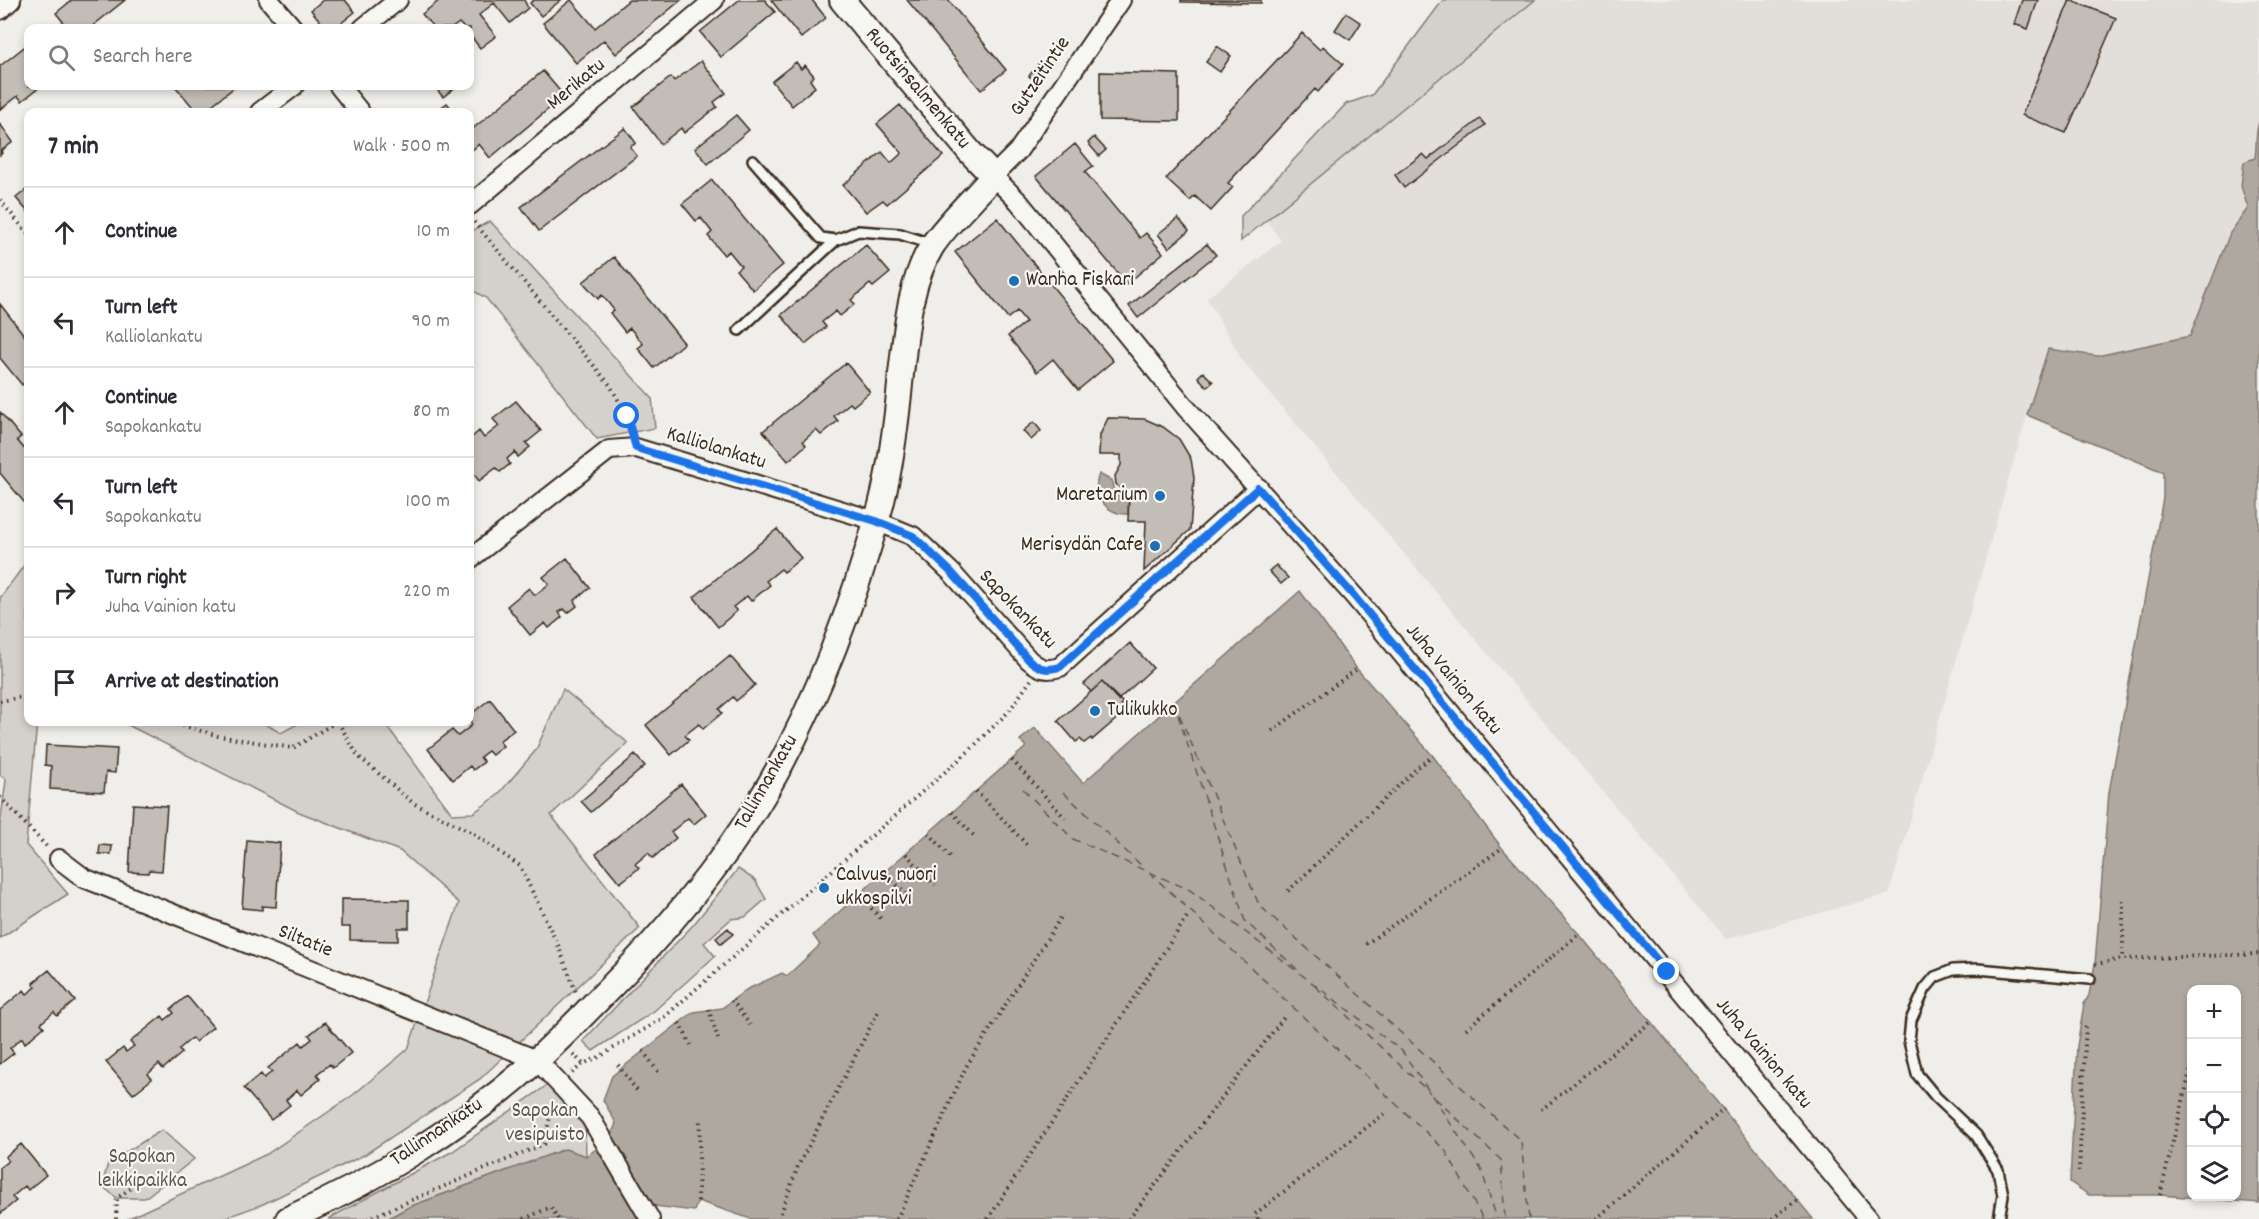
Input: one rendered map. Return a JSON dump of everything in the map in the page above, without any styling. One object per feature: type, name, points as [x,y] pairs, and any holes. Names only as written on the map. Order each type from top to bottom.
[{"type":"street","points":[[0,10],[11,0]]},
{"type":"street","points":[[269,0],[289,24]]},
{"type":"street","points":[[368,24],[398,0]]},
{"type":"street","name":"Merikatu","points":[[474,202],[714,0]]},
{"type":"street","name":"Ruotsinsalmenkatu","points":[[842,0],[970,152],[993,176]]},
{"type":"street","name":"Gutzeitintie","points":[[993,176],[1018,151],[1121,0]]},
{"type":"street","points":[[265,108],[289,90]]},
{"type":"street","points":[[342,90],[357,108]]},
{"type":"street","name":"Tallinnankatu","points":[[288,1219],[350,1189],[412,1153],[461,1120],[537,1060],[637,960],[720,862],[759,803],[789,748],[840,629],[876,521],[889,468],[909,317],[916,284],[933,245],[993,176]]},
{"type":"street","name":"Juha Vainion katu","points":[[993,176],[1019,202],[1187,409],[1354,596],[1869,1219]]},
{"type":"street","name":"Kalliolankatu","points":[[474,556],[609,450],[636,448],[876,521]]},
{"type":"street","name":"Sapokankatu","points":[[876,521],[913,536],[952,573],[1029,660],[1039,668],[1048,670],[1060,667],[1258,488]]},
{"type":"street","name":"Siltatie","points":[[59,859],[84,878],[537,1060]]},
{"type":"street","points":[[537,1060],[590,1117],[650,1219]]},
{"type":"lane","points":[[753,160],[821,238],[836,240]]},
{"type":"lane","points":[[739,330],[836,240],[858,231],[900,234],[933,245]]},
{"type":"lane","points":[[1999,1219],[2004,1196],[1998,1170],[1976,1135],[1936,1097],[1917,1074],[1909,1041],[1911,1020],[1925,989],[1935,977],[1953,970],[1978,969],[2090,979]]},
{"type":"path","points":[[0,200],[24,229]]},
{"type":"path","points":[[474,222],[610,385],[627,416],[636,448]]},
{"type":"path","points":[[367,1219],[544,1144],[558,1083],[583,1064],[599,1058],[672,1011],[969,751],[1009,711],[1039,668]]},
{"type":"path","points":[[1272,731],[1357,669]]},
{"type":"path","points":[[0,701],[24,697]]},
{"type":"path","points":[[184,726],[218,736],[293,748],[330,726]]},
{"type":"path","points":[[339,726],[358,756],[413,803],[471,832],[520,866],[558,945],[584,1014]]},
{"type":"path","points":[[1288,891],[1417,768],[1433,756]]},
{"type":"path","points":[[1012,760],[1065,818]]},
{"type":"path","points":[[976,791],[1028,846]]},
{"type":"path","points":[[0,797],[59,859]]},
{"type":"path","points":[[952,812],[975,837]]},
{"type":"path","points":[[929,833],[953,860]]},
{"type":"path","points":[[1366,944],[1502,848]]},
{"type":"path","points":[[906,854],[935,885]]},
{"type":"path","points":[[884,872],[907,896]]},
{"type":"path","points":[[859,895],[883,921]]},
{"type":"path","points":[[2123,900],[2123,960]]},
{"type":"path","points":[[897,1219],[966,1067],[1063,914]]},
{"type":"path","points":[[988,1219],[1190,914]]},
{"type":"path","points":[[1466,1029],[1579,934]]},
{"type":"path","points":[[2095,964],[2123,960],[2259,954]]},
{"type":"path","points":[[732,1000],[750,1025]]},
{"type":"path","points":[[709,1010],[718,1039]]},
{"type":"path","points":[[779,1219],[798,1166],[879,1010]]},
{"type":"path","points":[[1129,1219],[1285,1016]]},
{"type":"path","points":[[1541,1110],[1651,1022]]},
{"type":"path","points":[[679,1023],[691,1045]]},
{"type":"path","points":[[2079,1172],[2086,1023]]},
{"type":"path","points":[[2077,1046],[2084,1046]]},
{"type":"path","points":[[643,1051],[659,1073]]},
{"type":"path","points":[[618,1065],[638,1092]]},
{"type":"path","points":[[2160,1195],[2187,1084]]},
{"type":"path","points":[[1596,1219],[1724,1109]]},
{"type":"path","points":[[1258,1219],[1255,1214],[1384,1114]]},
{"type":"path","points":[[698,1201],[700,1120]]},
{"type":"path","points":[[116,1219],[117,1198],[144,1179]]},
{"type":"path","points":[[1772,1219],[1797,1200]]},
{"type":"path","points":[[524,1219],[551,1207],[558,1219]]},
{"type":"shaded area","points":[[1514,0],[2259,0],[2259,122],[2256,132],[2258,142],[2255,159],[2241,186],[2248,208],[2230,233],[2190,336],[2097,356],[2048,350],[2027,415],[1889,894],[1726,939],[1242,360],[1207,298],[1281,241],[1262,214]]},
{"type":"shaded area","points":[[2259,122],[2259,1203],[2234,1201],[2241,1201],[2241,985],[2187,985],[2187,1197],[2089,1195],[2070,1182],[2077,1046],[2084,1004],[2089,995],[2095,964],[2109,792],[2163,498],[2163,472],[2027,415],[2048,349],[2097,356],[2190,336],[2230,233],[2248,208],[2241,186],[2244,162],[2255,158]]},
{"type":"shaded area","points":[[1099,474],[1112,481],[1113,488],[1119,496],[1128,499],[1128,514],[1113,511],[1102,502],[1097,489]]},
{"type":"shaded area","points":[[1300,591],[1357,669],[1433,756],[1502,848],[1579,934],[1813,1219],[751,1219],[698,1201],[694,1211],[655,1206],[644,1219],[387,1219],[409,1207],[565,1149],[586,1156],[601,1146],[616,1123],[603,1100],[612,1076],[694,1012],[722,1008],[746,990],[782,973],[787,976],[820,945],[813,935],[1026,747],[1020,740],[1035,728],[1083,783]]},
{"type":"green space","points":[[1443,0],[1535,0],[1241,241],[1241,216],[1346,104],[1372,95]]},
{"type":"green space","points":[[490,221],[652,398],[655,428],[597,439],[486,298],[474,291],[474,230]]},
{"type":"green space","points":[[24,565],[24,726],[37,726],[26,845],[68,894],[0,938],[0,826],[6,780],[0,775],[0,598]]},
{"type":"green space","points":[[563,689],[628,743],[551,815],[640,928],[480,1079],[364,1155],[263,1204],[222,1219],[127,1219],[267,1154],[353,1095],[408,1049],[459,903],[400,851],[299,812],[130,726],[269,726],[281,733],[294,726],[387,726],[452,814],[473,813],[497,796],[536,750]]},
{"type":"green space","points":[[738,869],[755,880],[766,899],[745,917],[731,919],[704,943],[715,956],[654,1011],[593,1051],[583,1041],[694,924]]},
{"type":"green space","name":"Sapokan vesipuisto","points":[[549,1084],[585,1120],[586,1156],[565,1149],[409,1207],[387,1219],[328,1219],[453,1151]]},
{"type":"green space","name":"Sapokan leikkipaikka","points":[[162,1130],[194,1159],[145,1198],[117,1198],[102,1186],[108,1163]]},
{"type":"building","points":[[72,0],[125,0],[95,24],[65,24],[56,13]]},
{"type":"building","points":[[323,0],[345,0],[355,12],[340,24],[323,24],[311,10]]},
{"type":"building","points":[[440,0],[524,0],[528,8],[510,23],[494,3],[479,15],[496,36],[480,48],[474,40],[474,24],[431,24],[422,14]]},
{"type":"building","points":[[534,0],[561,0],[541,16],[530,3]]},
{"type":"building","points":[[571,0],[595,28],[629,0],[681,0],[616,54],[604,40],[576,63],[543,23]]},
{"type":"building","points":[[739,0],[765,0],[775,12],[721,57],[700,32]]},
{"type":"building","points":[[771,0],[812,0],[826,18],[801,38]]},
{"type":"building","points":[[907,0],[948,0],[1006,70],[981,90]]},
{"type":"building","points":[[1181,0],[1261,0],[1261,3],[1181,2]]},
{"type":"building","points":[[2022,0],[2038,0],[2028,29],[2014,24]]},
{"type":"building","points":[[2070,0],[2116,18],[2066,133],[2022,115]]},
{"type":"building","points":[[1346,13],[1361,23],[1350,40],[1335,30]]},
{"type":"building","points":[[1302,33],[1320,50],[1323,46],[1343,64],[1318,92],[1315,89],[1228,183],[1233,187],[1211,211],[1195,196],[1190,201],[1166,179]]},
{"type":"building","points":[[1217,46],[1231,56],[1220,72],[1206,62]]},
{"type":"building","points":[[24,47],[24,90],[36,90],[22,101],[18,96],[0,110],[0,66]]},
{"type":"building","points":[[701,61],[726,93],[714,102],[717,107],[684,133],[681,128],[661,144],[633,107],[671,77],[674,81]]},
{"type":"building","points":[[796,62],[801,69],[805,65],[814,76],[810,80],[815,87],[792,106],[772,81]]},
{"type":"building","points":[[1038,64],[1046,70],[1037,82],[1029,76]]},
{"type":"building","points":[[543,71],[564,96],[490,158],[479,144],[474,148],[474,128]]},
{"type":"building","points":[[1100,72],[1179,74],[1179,121],[1100,120]]},
{"type":"building","points":[[178,90],[231,90],[208,108],[194,108]]},
{"type":"building","points":[[437,90],[452,90],[443,97]]},
{"type":"building","points":[[447,103],[451,108],[440,108]]},
{"type":"building","points":[[900,105],[943,156],[887,204],[883,200],[866,212],[843,185],[882,152],[891,163],[902,153],[877,124]]},
{"type":"building","points":[[736,115],[749,130],[708,164],[695,148]]},
{"type":"building","points":[[1480,119],[1485,125],[1404,188],[1395,175],[1423,154],[1428,159]]},
{"type":"building","points":[[0,124],[13,142],[1,151],[0,155]]},
{"type":"building","points":[[625,128],[636,143],[630,147],[637,156],[539,231],[521,207]]},
{"type":"building","points":[[1094,137],[1106,150],[1099,156],[1088,143]]},
{"type":"building","points":[[1075,144],[1093,166],[1085,172],[1140,238],[1146,233],[1163,253],[1127,284],[1036,176]]},
{"type":"building","points":[[712,180],[783,265],[753,290],[736,270],[741,266],[729,251],[724,255],[708,236],[712,232],[701,218],[696,221],[682,204]]},
{"type":"building","points":[[24,191],[24,207],[16,198]]},
{"type":"building","name":"Wanha Fiskari","points":[[997,218],[1113,361],[1078,390],[1053,359],[1037,372],[1008,336],[1026,322],[1017,311],[1008,318],[955,252]]},
{"type":"building","points":[[1178,218],[1189,231],[1169,248],[1158,234]]},
{"type":"building","points":[[1207,244],[1216,255],[1138,318],[1129,306]]},
{"type":"building","points":[[866,245],[890,273],[873,287],[870,284],[851,300],[855,304],[840,316],[836,311],[822,322],[826,327],[805,344],[781,315]]},
{"type":"building","points":[[614,257],[684,343],[654,368],[638,348],[643,344],[630,328],[625,332],[610,313],[614,310],[602,295],[598,299],[583,282]]},
{"type":"building","points":[[0,304],[24,335],[24,383],[22,385],[0,358]]},
{"type":"building","points":[[846,363],[870,392],[853,406],[850,403],[834,416],[838,421],[821,435],[816,430],[803,441],[806,445],[788,461],[763,431]]},
{"type":"building","points":[[1203,372],[1213,382],[1207,387],[1198,377]]},
{"type":"building","points":[[516,401],[541,431],[526,443],[530,447],[518,457],[515,452],[507,459],[510,464],[500,472],[496,468],[479,481],[474,474],[474,435],[479,431],[484,438],[499,426],[493,419]]},
{"type":"building","points":[[0,412],[21,437],[17,440],[24,448],[24,502],[0,473]]},
{"type":"building","name":"Maretarium","points":[[1108,418],[1145,419],[1163,427],[1179,439],[1191,459],[1194,478],[1190,530],[1144,571],[1146,521],[1128,521],[1129,494],[1122,491],[1116,484],[1115,476],[1121,465],[1121,455],[1099,455],[1100,435]]},
{"type":"building","points":[[1034,422],[1041,431],[1031,440],[1023,431]]},
{"type":"building","points":[[777,529],[801,558],[784,572],[781,569],[766,581],[770,585],[751,601],[747,596],[733,607],[737,611],[718,627],[694,597]]},
{"type":"building","points":[[567,558],[590,588],[574,601],[577,606],[568,613],[564,609],[559,612],[562,617],[549,628],[545,623],[530,635],[507,606],[529,588],[535,595],[549,584],[543,577]]},
{"type":"building","points":[[1276,565],[1288,578],[1281,584],[1269,571]]},
{"type":"building","points":[[1130,643],[1153,668],[1118,700],[1102,682],[1091,692],[1084,684]]},
{"type":"building","points":[[730,656],[755,685],[736,701],[733,697],[719,709],[722,713],[703,729],[699,724],[685,735],[689,740],[671,755],[646,725]]},
{"type":"building","name":"Tulikukko","points":[[1102,682],[1123,703],[1121,705],[1124,708],[1118,714],[1120,716],[1092,740],[1091,738],[1084,743],[1080,739],[1076,742],[1058,721]]},
{"type":"building","points":[[490,699],[514,730],[499,741],[503,746],[492,755],[488,751],[480,757],[484,762],[473,770],[470,766],[453,780],[428,749],[452,730],[458,736],[474,726],[474,712]]},
{"type":"building","points":[[46,745],[117,749],[115,773],[106,772],[104,792],[50,789],[51,766],[45,765]]},
{"type":"building","points":[[635,755],[645,766],[591,812],[581,801]]},
{"type":"building","points":[[681,784],[706,814],[694,824],[688,818],[671,832],[676,838],[653,858],[648,853],[635,864],[639,868],[620,883],[596,854]]},
{"type":"building","points":[[133,804],[167,806],[162,871],[129,872]]},
{"type":"building","points":[[247,840],[280,843],[276,907],[262,906],[262,910],[242,908]]},
{"type":"building","points":[[100,845],[112,846],[111,854],[99,854]]},
{"type":"building","points":[[341,899],[409,900],[409,928],[398,928],[398,941],[350,940],[350,927],[341,927]]},
{"type":"building","points":[[728,928],[733,934],[721,944],[716,938]]},
{"type":"building","points":[[49,970],[75,1001],[57,1016],[54,1012],[41,1023],[44,1027],[25,1043],[22,1038],[10,1048],[14,1053],[0,1064],[0,1010],[24,990],[27,994],[36,987],[33,983]]},
{"type":"building","points":[[187,996],[213,1027],[195,1042],[192,1038],[179,1049],[182,1053],[163,1069],[159,1064],[148,1074],[152,1079],[133,1094],[106,1062],[123,1048],[126,1052],[134,1046],[130,1042],[162,1016],[165,1020],[174,1013],[171,1009]]},
{"type":"building","points":[[325,1022],[351,1053],[333,1068],[330,1064],[317,1074],[320,1079],[301,1095],[297,1090],[286,1100],[290,1105],[271,1120],[244,1088],[261,1074],[264,1078],[272,1072],[268,1068],[300,1042],[303,1046],[312,1039],[309,1035]]},
{"type":"building","points":[[21,1144],[46,1175],[28,1190],[25,1186],[12,1197],[16,1201],[0,1214],[0,1167],[8,1161],[5,1157]]},
{"type":"ferry route","points":[[1174,702],[1259,905],[1521,1141],[1529,1219]]},
{"type":"ferry route","points":[[1178,715],[1245,921],[1300,972]]},
{"type":"ferry route","points":[[1023,789],[1073,839],[1190,890],[1402,1051],[1481,1169],[1497,1219]]},
{"type":"ferry route","points":[[1063,792],[1145,869]]},
{"type":"ferry route","points":[[1149,872],[1445,1150],[1483,1219]]},
{"type":"ferry route","points":[[1315,986],[1430,1093]]},
{"type":"ferry route","points":[[1435,1098],[1501,1160],[1505,1219]]},
{"type":"place","name":"Wanha Fiskari","points":[[1014,281]]},
{"type":"place","name":"Maretarium","points":[[1160,496]]},
{"type":"place","name":"Merisydän Cafe","points":[[1155,546]]},
{"type":"place","name":"Tulikukko","points":[[1095,711]]},
{"type":"place","name":"Calvus, nuori ukkospilvi","points":[[824,888]]},
{"type":"route","points":[[627,416],[636,448],[876,521],[913,536],[952,573],[1029,660],[1039,668],[1048,670],[1060,667],[1258,488],[1354,596],[1667,972]]}]
